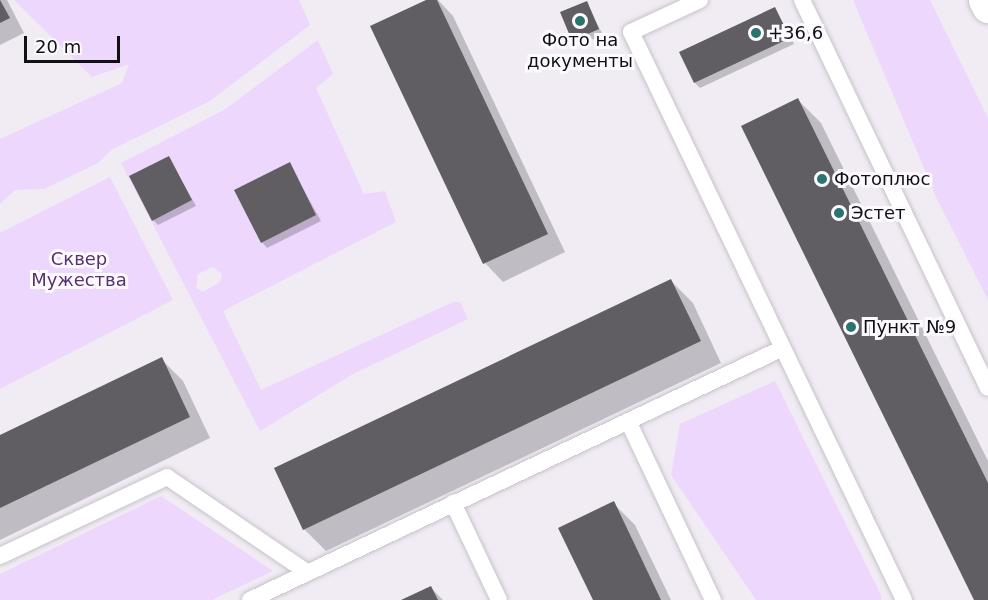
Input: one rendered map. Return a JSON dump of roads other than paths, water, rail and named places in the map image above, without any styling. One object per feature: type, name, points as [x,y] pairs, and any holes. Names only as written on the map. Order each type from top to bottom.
[{"type":"main road","points":[[985,0],[988,6]]},
{"type":"lane","points":[[700,0],[631,32],[781,349],[904,600]]},
{"type":"lane","points":[[802,0],[988,388]]},
{"type":"lane","points":[[250,600],[781,349]]},
{"type":"lane","points":[[628,421],[713,600]]},
{"type":"lane","points":[[0,556],[167,477],[307,572]]},
{"type":"lane","points":[[453,503],[499,600]]},
{"type":"place","name":"Фото на документы","points":[[580,21]]},
{"type":"place","name":"+36,6","points":[[756,33]]},
{"type":"place","name":"Фотоплюс","points":[[822,179]]},
{"type":"place","name":"Эстет","points":[[839,213]]},
{"type":"place","name":"Пункт №9","points":[[851,327]]},
{"type":"park label","name":"Сквер Мужества","points":[[79,270]]}]
